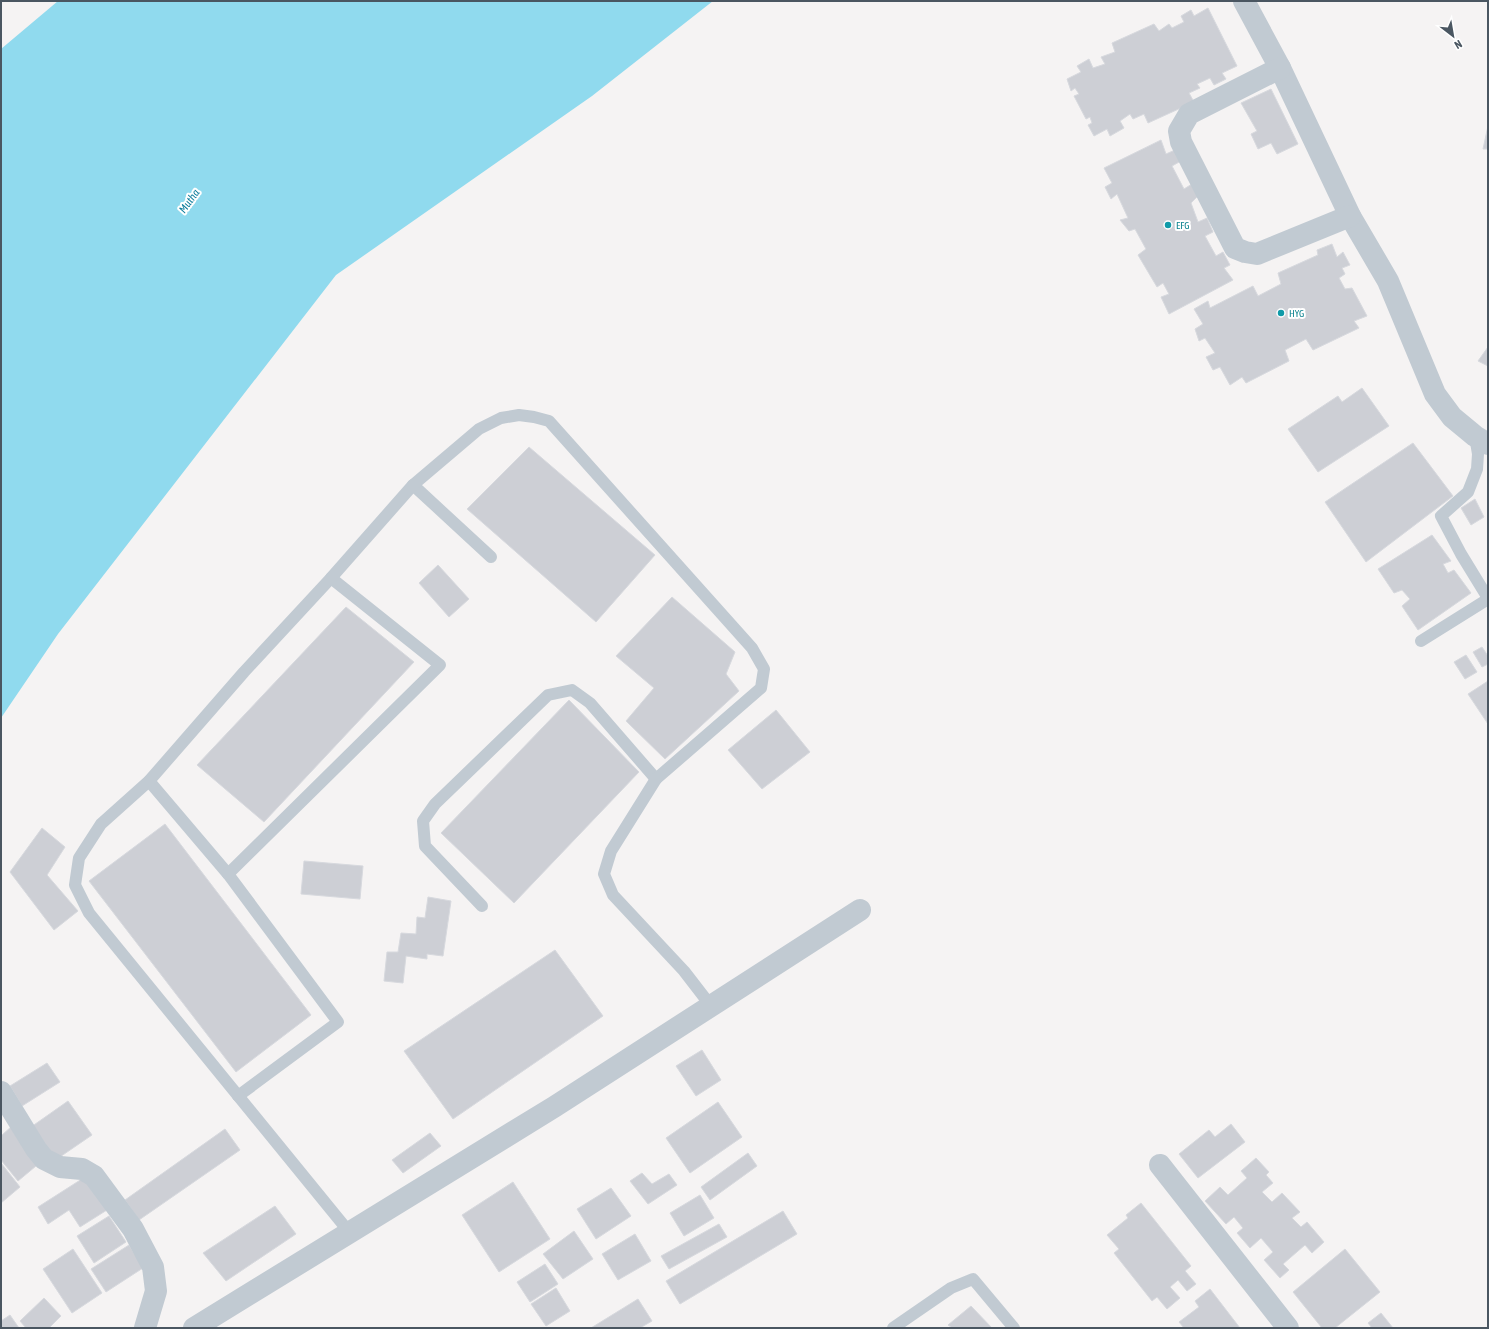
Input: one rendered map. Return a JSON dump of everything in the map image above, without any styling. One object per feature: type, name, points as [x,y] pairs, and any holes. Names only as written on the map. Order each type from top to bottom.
[{"type":"street","points":[[1244,1],[1280,68],[1350,216],[1388,281],[1435,394],[1452,417],[1482,440]]},
{"type":"street","points":[[1280,68],[1189,114],[1179,130],[1180,142],[1235,248],[1244,252],[1257,254],[1350,216]]},
{"type":"street","points":[[194,1328],[554,1107],[860,910]]},
{"type":"street","points":[[1,1092],[36,1149],[44,1159],[60,1167],[82,1169],[94,1176],[133,1229],[153,1267],[156,1291],[145,1328]]},
{"type":"street","points":[[1160,1164],[1288,1328]]},
{"type":"lane","points":[[350,1233],[89,913],[75,885],[79,858],[101,824],[149,781],[244,672],[331,578],[413,485],[479,428],[501,418],[519,415],[549,421],[752,648],[764,670],[761,688],[656,779],[611,851],[604,874],[613,895],[684,971],[711,1006]]},
{"type":"lane","points":[[1421,641],[1488,599],[1461,554],[1441,516],[1468,492],[1477,469],[1478,454],[1482,440]]},
{"type":"lane","points":[[413,485],[490,557]]},
{"type":"lane","points":[[228,874],[440,665],[331,578]]},
{"type":"lane","points":[[482,906],[425,846],[424,821],[435,804],[548,695],[572,690],[590,703],[656,779]]},
{"type":"lane","points":[[149,781],[228,874],[338,1022],[238,1096]]},
{"type":"lane","points":[[893,1328],[951,1288],[973,1279],[1014,1328]]},
{"type":"water","name":"Mutha","points":[[58,1],[713,1],[592,96],[336,275],[58,634],[1,718],[1,49]]},
{"type":"building","points":[[1208,8],[1237,66],[1222,73],[1226,79],[1214,85],[1210,78],[1197,84],[1200,88],[1189,93],[1194,102],[1148,123],[1144,114],[1133,119],[1130,114],[1120,121],[1124,128],[1110,136],[1107,129],[1094,136],[1088,125],[1092,123],[1090,117],[1086,119],[1074,96],[1079,94],[1075,88],[1071,91],[1067,79],[1081,72],[1077,66],[1089,59],[1093,68],[1105,64],[1101,57],[1115,52],[1112,43],[1154,24],[1159,31],[1169,24],[1172,28],[1184,22],[1181,16],[1191,10],[1194,16]]},
{"type":"building","points":[[1271,89],[1298,144],[1277,154],[1271,143],[1258,149],[1251,134],[1257,131],[1241,103]]},
{"type":"building","points":[[1488,126],[1488,149],[1483,149]]},
{"type":"building","name":"EFG","points":[[1161,140],[1166,154],[1175,150],[1181,161],[1172,166],[1184,189],[1192,184],[1198,196],[1191,203],[1198,222],[1207,218],[1213,232],[1205,236],[1216,256],[1223,252],[1230,265],[1224,268],[1233,280],[1169,314],[1161,297],[1169,294],[1163,283],[1157,287],[1138,255],[1146,249],[1135,229],[1129,231],[1120,220],[1128,218],[1117,194],[1111,199],[1105,187],[1112,183],[1104,168]]},
{"type":"building","name":"HYG","points":[[1332,244],[1337,257],[1343,252],[1350,265],[1342,268],[1345,274],[1339,278],[1345,289],[1352,288],[1367,316],[1354,321],[1359,328],[1313,350],[1306,339],[1285,350],[1289,361],[1246,383],[1242,377],[1230,385],[1220,367],[1213,370],[1206,357],[1215,353],[1205,338],[1199,341],[1195,329],[1203,324],[1194,309],[1208,301],[1210,308],[1253,286],[1258,296],[1281,284],[1278,273],[1318,255],[1317,250]]},
{"type":"building","points":[[1488,347],[1488,366],[1478,361]]},
{"type":"building","points":[[1362,388],[1389,426],[1318,472],[1288,429],[1338,396],[1342,402]]},
{"type":"building","points":[[1413,443],[1453,496],[1366,562],[1325,502]]},
{"type":"building","points":[[529,447],[655,555],[596,622],[467,509]]},
{"type":"building","points":[[1475,499],[1484,517],[1471,525],[1461,508]]},
{"type":"building","points":[[1432,535],[1451,561],[1443,564],[1448,573],[1454,570],[1471,593],[1418,630],[1402,606],[1410,599],[1402,590],[1394,593],[1378,569]]},
{"type":"building","points":[[438,565],[469,599],[449,617],[419,583]]},
{"type":"building","points":[[672,597],[735,652],[726,674],[739,691],[665,759],[626,721],[654,688],[616,656]]},
{"type":"building","points":[[346,607],[414,662],[264,822],[197,765]]},
{"type":"building","points":[[1482,647],[1488,656],[1488,664],[1482,667],[1473,652]]},
{"type":"building","points":[[1466,655],[1477,672],[1465,679],[1454,662]]},
{"type":"building","points":[[1488,681],[1488,724],[1468,694]]},
{"type":"building","points":[[569,700],[639,772],[514,903],[441,833]]},
{"type":"building","points":[[776,710],[810,752],[762,789],[728,750]]},
{"type":"building","points":[[165,824],[311,1015],[236,1072],[89,881]]},
{"type":"building","points":[[42,828],[65,847],[47,875],[78,911],[54,930],[10,872]]},
{"type":"building","points":[[304,861],[363,866],[360,899],[301,894]]},
{"type":"building","points":[[428,897],[451,901],[443,956],[427,954],[427,959],[406,956],[403,983],[384,981],[387,952],[398,952],[401,933],[416,934],[417,917],[425,918]]},
{"type":"building","points":[[555,950],[603,1016],[453,1119],[404,1051]]},
{"type":"building","points":[[702,1050],[721,1080],[696,1096],[676,1066]]},
{"type":"building","points":[[47,1063],[60,1082],[22,1106],[10,1086]]},
{"type":"building","points":[[68,1101],[92,1135],[54,1161],[31,1127]]},
{"type":"building","points":[[718,1102],[742,1137],[690,1173],[666,1138]]},
{"type":"building","points":[[1231,1124],[1245,1142],[1198,1178],[1179,1154],[1209,1130],[1215,1137]]},
{"type":"building","points":[[12,1126],[42,1161],[18,1181],[1,1160],[1,1136]]},
{"type":"building","points":[[225,1129],[240,1150],[139,1220],[125,1200]]},
{"type":"building","points":[[430,1133],[441,1146],[403,1173],[392,1160]]},
{"type":"building","points":[[748,1153],[757,1166],[710,1200],[701,1187]]},
{"type":"building","points":[[1256,1158],[1269,1172],[1266,1175],[1273,1183],[1262,1192],[1272,1202],[1282,1193],[1300,1212],[1292,1218],[1301,1227],[1307,1222],[1324,1242],[1312,1253],[1305,1245],[1283,1264],[1289,1270],[1280,1278],[1264,1260],[1273,1252],[1261,1238],[1250,1248],[1237,1233],[1243,1228],[1234,1217],[1226,1224],[1205,1201],[1220,1187],[1228,1195],[1247,1178],[1241,1171]]},
{"type":"building","points":[[1,1163],[20,1187],[1,1203]]},
{"type":"building","points":[[642,1173],[652,1184],[669,1174],[677,1185],[648,1204],[630,1181]]},
{"type":"building","points":[[85,1177],[107,1210],[80,1227],[69,1210],[48,1224],[38,1207]]},
{"type":"building","points":[[513,1182],[550,1239],[499,1272],[462,1215]]},
{"type":"building","points":[[611,1188],[631,1216],[596,1239],[577,1209]]},
{"type":"building","points":[[700,1195],[714,1218],[684,1236],[670,1213]]},
{"type":"building","points":[[1141,1203],[1191,1266],[1185,1271],[1196,1284],[1187,1291],[1178,1280],[1170,1287],[1180,1298],[1167,1309],[1157,1297],[1152,1301],[1114,1253],[1119,1249],[1107,1235],[1128,1218],[1126,1215]]},
{"type":"building","points":[[275,1206],[296,1234],[226,1281],[203,1253]]},
{"type":"building","points":[[783,1211],[797,1234],[680,1304],[666,1281]]},
{"type":"building","points":[[109,1216],[126,1242],[94,1263],[77,1236]]},
{"type":"building","points":[[719,1224],[727,1237],[669,1269],[661,1256]]},
{"type":"building","points":[[574,1231],[593,1259],[563,1279],[543,1254]]},
{"type":"building","points":[[635,1234],[651,1261],[618,1280],[602,1254]]},
{"type":"building","points":[[129,1245],[143,1268],[106,1292],[91,1269]]},
{"type":"building","points":[[73,1249],[102,1293],[72,1313],[43,1269]]},
{"type":"building","points":[[1345,1249],[1380,1292],[1335,1328],[1322,1328],[1293,1292]]},
{"type":"building","points":[[545,1264],[558,1284],[530,1302],[517,1282]]},
{"type":"building","points":[[556,1288],[570,1311],[546,1326],[531,1304]]},
{"type":"building","points":[[1210,1289],[1240,1328],[1184,1328],[1179,1322],[1199,1307],[1195,1301]]},
{"type":"building","points":[[44,1298],[61,1316],[49,1328],[26,1328],[20,1321]]},
{"type":"building","points":[[638,1299],[652,1321],[640,1328],[591,1328]]},
{"type":"building","points":[[971,1306],[992,1328],[950,1328],[951,1327],[948,1325]]},
{"type":"building","points":[[1381,1313],[1393,1328],[1372,1328],[1368,1323]]},
{"type":"building","points":[[10,1315],[19,1328],[1,1328],[1,1321]]},
{"type":"place","name":"EFG","points":[[1168,225]]},
{"type":"place","name":"HYG","points":[[1281,313]]}]
